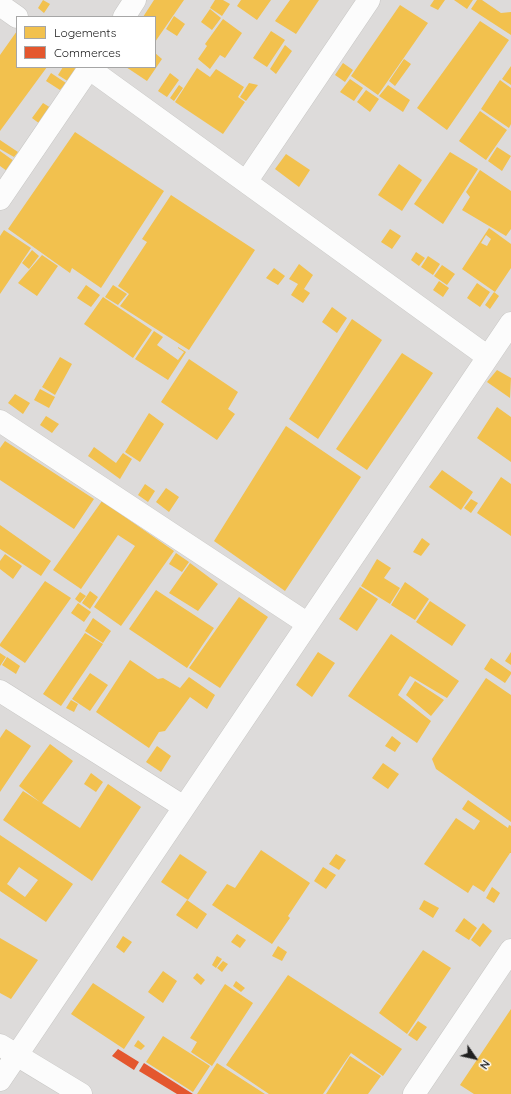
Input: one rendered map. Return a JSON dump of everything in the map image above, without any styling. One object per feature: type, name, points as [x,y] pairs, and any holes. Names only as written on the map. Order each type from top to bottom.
[{"type":"street","points":[[125,16],[135,0]]},
{"type":"street","points":[[246,182],[368,0]]},
{"type":"street","points":[[0,5],[16,16]]},
{"type":"street","points":[[0,199],[87,68]]},
{"type":"street","points":[[89,68],[488,357]]},
{"type":"street","points":[[0,1080],[8,1050],[184,807],[511,323]]},
{"type":"street","points":[[0,421],[308,624]]},
{"type":"street","points":[[0,691],[184,807]]},
{"type":"street","points":[[414,1094],[511,950]]},
{"type":"street","points":[[8,1050],[81,1094]]},
{"type":"shaded area","points":[[0,0],[511,0],[511,1094],[0,1094]]},
{"type":"building: Logements","points":[[43,0],[50,4],[44,13],[38,8]]},
{"type":"building: Logements","points":[[154,0],[184,0],[156,41],[156,16],[144,16]]},
{"type":"building: Logements","points":[[215,0],[223,0],[230,4],[222,16],[210,8]]},
{"type":"building: Logements","points":[[241,0],[271,0],[257,20],[237,6]]},
{"type":"building: Logements","points":[[290,0],[319,0],[296,34],[275,21]]},
{"type":"building: Logements","points":[[434,0],[445,0],[438,10],[430,6]]},
{"type":"building: Logements","points":[[454,0],[473,0],[467,9]]},
{"type":"building: Logements","points":[[477,0],[482,0],[501,13],[511,12],[511,35],[471,9]]},
{"type":"building: Logements","points":[[400,5],[428,23],[378,95],[351,76]]},
{"type":"building: Logements","points":[[210,9],[221,18],[212,30],[201,22]]},
{"type":"building: Logements","points":[[174,16],[185,24],[177,36],[166,29]]},
{"type":"building: Logements","points":[[223,19],[242,33],[225,58],[220,55],[210,69],[198,59],[207,46],[205,44]]},
{"type":"building: Logements","points":[[480,21],[509,40],[447,130],[417,108]]},
{"type":"building: Logements","points":[[271,31],[285,40],[267,67],[253,58]]},
{"type":"building: Logements","points":[[16,32],[16,68],[46,68],[0,131],[0,55]]},
{"type":"building: Logements","points":[[285,45],[292,51],[276,74],[270,69]]},
{"type":"building: Logements","points":[[156,54],[162,59],[156,68]]},
{"type":"building: Logements","points":[[404,59],[411,64],[395,86],[389,81]]},
{"type":"building: Logements","points":[[343,63],[353,70],[345,82],[335,75]]},
{"type":"building: Logements","points":[[511,66],[511,85],[502,79]]},
{"type":"building: Logements","points":[[62,68],[74,68],[77,70],[69,82],[58,75]]},
{"type":"building: Logements","points":[[128,68],[156,68],[147,81]]},
{"type":"building: Logements","points":[[197,68],[210,77],[216,69],[244,87],[238,97],[245,102],[223,134],[175,102]]},
{"type":"building: Logements","points":[[51,73],[66,83],[60,90],[46,81]]},
{"type":"building: Logements","points":[[170,73],[179,80],[167,97],[158,91]]},
{"type":"building: Logements","points":[[350,79],[363,88],[354,101],[340,92]]},
{"type":"building: Logements","points":[[500,80],[511,88],[511,124],[509,128],[481,109]]},
{"type":"building: Logements","points":[[249,83],[258,85],[246,101],[240,97]]},
{"type":"building: Logements","points":[[179,85],[183,88],[174,101],[170,98]]},
{"type":"building: Logements","points":[[388,85],[410,100],[403,112],[379,96]]},
{"type":"building: Logements","points":[[366,90],[379,99],[370,112],[357,102]]},
{"type":"building: Logements","points":[[43,103],[51,108],[40,124],[32,118]]},
{"type":"building: Logements","points":[[480,111],[507,130],[486,160],[459,141]]},
{"type":"building: Logements","points":[[75,132],[164,191],[101,288],[72,268],[70,273],[8,229]]},
{"type":"building: Logements","points":[[0,140],[18,152],[14,157],[0,149]]},
{"type":"building: Logements","points":[[497,147],[511,156],[502,171],[488,161]]},
{"type":"building: Logements","points":[[0,151],[14,161],[7,171],[0,166]]},
{"type":"building: Logements","points":[[450,152],[478,169],[443,224],[414,204]]},
{"type":"building: Logements","points":[[286,154],[310,170],[299,187],[275,169]]},
{"type":"building: Logements","points":[[399,164],[422,180],[402,211],[378,195]]},
{"type":"building: Logements","points":[[480,170],[511,191],[511,229],[506,236],[462,210],[470,197],[466,192]]},
{"type":"building: Logements","points":[[171,195],[255,250],[189,350],[120,306],[129,294],[118,286],[147,242],[142,239]]},
{"type":"building: Logements","points":[[489,228],[511,244],[511,268],[495,292],[462,269]],"holes":[[[486,235],[491,239],[487,246],[481,243]]]},
{"type":"building: Logements","points":[[390,229],[401,236],[392,249],[381,242]]},
{"type":"building: Logements","points":[[4,230],[31,248],[0,294],[0,236]]},
{"type":"building: Logements","points":[[32,250],[39,256],[29,269],[22,263]]},
{"type":"building: Logements","points":[[416,252],[425,258],[419,266],[411,260]]},
{"type":"building: Logements","points":[[42,255],[58,266],[37,296],[18,283]]},
{"type":"building: Logements","points":[[428,256],[440,264],[433,275],[421,267]]},
{"type":"building: Logements","points":[[299,264],[313,275],[304,289],[310,293],[303,303],[291,295],[298,284],[289,279]]},
{"type":"building: Logements","points":[[442,265],[455,274],[447,285],[434,276]]},
{"type":"building: Logements","points":[[274,268],[285,276],[278,285],[266,278]]},
{"type":"building: Logements","points":[[439,281],[449,288],[443,297],[433,290]]},
{"type":"building: Logements","points":[[477,283],[490,292],[480,307],[467,298]]},
{"type":"building: Logements","points":[[86,285],[100,295],[91,307],[77,298]]},
{"type":"building: Logements","points":[[113,285],[127,294],[118,305],[105,297]]},
{"type":"building: Logements","points":[[494,292],[499,296],[490,309],[485,305]]},
{"type":"building: Logements","points":[[103,297],[152,330],[133,358],[84,324]]},
{"type":"building: Logements","points":[[332,307],[347,318],[337,333],[322,322]]},
{"type":"building: Logements","points":[[352,319],[382,340],[318,439],[289,419]]},
{"type":"building: Logements","points":[[154,331],[163,337],[157,345],[178,360],[184,352],[178,347],[186,352],[168,380],[135,359]]},
{"type":"building: Logements","points":[[402,353],[433,373],[367,470],[336,449]]},
{"type":"building: Logements","points":[[60,357],[72,364],[55,395],[42,387]]},
{"type":"building: Logements","points":[[189,359],[238,392],[228,409],[235,414],[217,440],[161,402]]},
{"type":"building: Logements","points":[[497,370],[511,378],[510,398],[487,382]]},
{"type":"building: Logements","points":[[40,389],[55,397],[49,408],[34,400]]},
{"type":"building: Logements","points":[[15,394],[30,403],[23,414],[8,403]]},
{"type":"building: Logements","points":[[497,407],[511,417],[511,462],[477,438]]},
{"type":"building: Logements","points":[[149,413],[164,424],[140,462],[125,452]]},
{"type":"building: Logements","points":[[46,416],[59,424],[52,433],[40,425]]},
{"type":"building: Logements","points":[[286,426],[361,477],[285,591],[214,541]]},
{"type":"building: Logements","points":[[5,441],[94,499],[74,529],[0,480],[0,448]]},
{"type":"building: Logements","points":[[94,447],[116,463],[123,453],[132,459],[120,479],[88,456]]},
{"type":"building: Logements","points":[[442,470],[473,492],[461,510],[429,487]]},
{"type":"building: Logements","points":[[501,477],[511,484],[511,536],[477,513]]},
{"type":"building: Logements","points":[[145,484],[155,491],[148,502],[138,495]]},
{"type":"building: Logements","points":[[166,488],[179,497],[169,512],[156,502]]},
{"type":"building: Logements","points":[[471,499],[478,503],[471,513],[464,508]]},
{"type":"building: Logements","points":[[102,501],[174,551],[121,626],[94,607],[135,546],[118,535],[81,589],[53,570]]},
{"type":"building: Logements","points":[[0,525],[51,561],[41,576],[0,549]]},
{"type":"building: Logements","points":[[422,538],[430,544],[421,556],[413,552]]},
{"type":"building: Logements","points":[[176,553],[189,562],[182,572],[169,564]]},
{"type":"building: Logements","points":[[5,554],[22,566],[13,579],[0,569],[0,561]]},
{"type":"building: Logements","points":[[377,559],[391,568],[384,578],[400,588],[390,604],[361,586]]},
{"type":"building: Logements","points":[[190,563],[218,584],[198,611],[169,593]]},
{"type":"building: Logements","points":[[45,581],[71,598],[25,663],[0,646],[0,644]]},
{"type":"building: Logements","points":[[405,582],[429,599],[415,620],[391,605]]},
{"type":"building: Logements","points":[[360,587],[378,599],[357,631],[339,619]]},
{"type":"building: Logements","points":[[156,590],[214,628],[187,668],[129,629]]},
{"type":"building: Logements","points":[[90,591],[98,597],[90,609],[82,603]]},
{"type":"building: Logements","points":[[80,592],[86,596],[80,603],[75,599]]},
{"type":"building: Logements","points":[[239,597],[268,617],[220,688],[189,668]]},
{"type":"building: Logements","points":[[430,601],[466,625],[452,646],[416,622]]},
{"type":"building: Logements","points":[[78,603],[91,612],[84,622],[71,613]]},
{"type":"building: Logements","points":[[93,618],[111,631],[103,643],[85,631]]},
{"type":"building: Logements","points":[[85,633],[103,644],[61,706],[43,694]]},
{"type":"building: Logements","points":[[391,634],[459,681],[447,698],[410,676],[398,695],[431,721],[417,743],[348,696]]},
{"type":"building: Logements","points":[[318,652],[335,663],[312,697],[296,685]]},
{"type":"building: Logements","points":[[511,652],[511,665],[505,661]]},
{"type":"building: Logements","points":[[0,653],[6,657],[0,666]]},
{"type":"building: Logements","points":[[7,657],[20,666],[16,674],[2,665]]},
{"type":"building: Logements","points":[[491,658],[511,672],[505,683],[484,669]]},
{"type":"building: Logements","points":[[130,660],[158,679],[163,678],[180,688],[189,677],[215,695],[207,709],[190,697],[165,731],[159,732],[149,748],[96,712]]},
{"type":"building: Logements","points":[[90,673],[108,685],[90,711],[72,699]]},
{"type":"building: Logements","points":[[486,678],[511,695],[511,822],[436,769],[432,759]]},
{"type":"building: Logements","points":[[415,681],[444,700],[431,716],[406,695]]},
{"type":"building: Logements","points":[[71,700],[78,704],[74,712],[66,708]]},
{"type":"building: Logements","points":[[6,729],[31,746],[0,792],[0,738]]},
{"type":"building: Logements","points":[[392,736],[401,743],[395,752],[385,746]]},
{"type":"building: Logements","points":[[50,744],[73,761],[42,803],[80,828],[108,784],[141,807],[92,881],[3,820],[23,791],[40,802],[19,786]]},
{"type":"building: Logements","points":[[157,746],[171,756],[161,772],[146,762]]},
{"type":"building: Logements","points":[[383,763],[399,774],[388,789],[372,778]]},
{"type":"building: Logements","points":[[91,773],[103,782],[96,792],[84,784]]},
{"type":"building: Logements","points":[[468,800],[508,828],[509,825],[511,826],[511,853],[484,892],[473,885],[468,893],[424,864],[456,818],[474,830],[480,821],[462,809]]},
{"type":"building: Logements","points":[[0,835],[73,884],[46,922],[0,891]],"holes":[[[19,867],[38,880],[25,897],[7,884]]]},
{"type":"building: Logements","points":[[261,850],[310,883],[288,916],[290,918],[272,944],[212,905],[227,884],[235,888]]},
{"type":"building: Logements","points":[[180,854],[207,872],[188,900],[161,882]]},
{"type":"building: Logements","points":[[336,854],[346,860],[339,870],[329,864]]},
{"type":"building: Logements","points":[[323,867],[336,875],[326,889],[314,881]]},
{"type":"building: Logements","points":[[492,887],[500,893],[494,903],[486,898]]},
{"type":"building: Logements","points":[[187,900],[207,914],[197,929],[176,915]]},
{"type":"building: Logements","points":[[424,900],[439,908],[433,918],[419,909]]},
{"type":"building: Logements","points":[[464,918],[477,928],[469,940],[455,931]]},
{"type":"building: Logements","points":[[483,923],[492,931],[480,947],[471,940]]},
{"type":"building: Logements","points":[[237,934],[246,940],[240,948],[231,942]]},
{"type":"building: Logements","points":[[123,936],[132,942],[124,953],[116,947]]},
{"type":"building: Logements","points":[[0,938],[38,960],[11,999],[0,993]]},
{"type":"building: Logements","points":[[278,946],[287,952],[282,961],[272,956]]},
{"type":"building: Logements","points":[[423,950],[451,968],[407,1034],[379,1013]]},
{"type":"building: Logements","points":[[217,956],[222,959],[216,968],[212,965]]},
{"type":"building: Logements","points":[[223,961],[228,964],[222,972],[217,968]]},
{"type":"building: Logements","points":[[163,971],[177,981],[163,1003],[148,992]]},
{"type":"building: Logements","points":[[197,973],[205,980],[201,985],[193,978]]},
{"type":"building: Logements","points":[[288,975],[402,1049],[383,1076],[351,1053],[323,1094],[269,1094],[226,1065]]},
{"type":"building: Logements","points":[[236,981],[245,988],[241,992],[233,986]]},
{"type":"building: Logements","points":[[93,983],[145,1017],[124,1049],[71,1014]]},
{"type":"building: Logements","points":[[225,984],[253,1003],[212,1066],[191,1052],[197,1042],[190,1038]]},
{"type":"building: Logements","points":[[511,1009],[511,1094],[474,1094],[460,1085]]},
{"type":"building: Logements","points":[[418,1021],[427,1027],[417,1041],[408,1035]]},
{"type":"building: Logements","points":[[163,1036],[210,1066],[193,1092],[146,1062]]},
{"type":"building: Logements","points":[[138,1040],[145,1046],[141,1050],[134,1046]]},
{"type":"building: Logements","points":[[350,1056],[381,1076],[368,1094],[326,1094]]},
{"type":"building: Logements","points":[[217,1063],[265,1094],[197,1094]]},
{"type":"building: Commerces","points":[[118,1049],[139,1062],[134,1070],[112,1056]]},
{"type":"building: Commerces","points":[[144,1063],[193,1094],[177,1094],[139,1071]]}]
